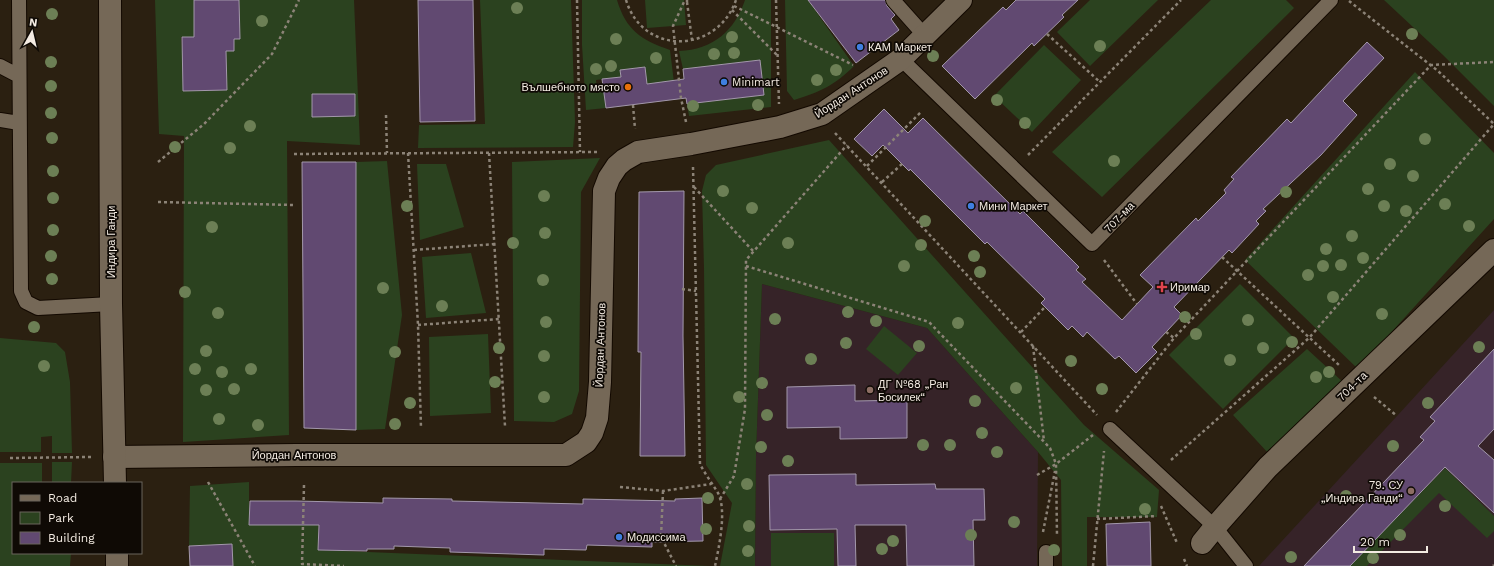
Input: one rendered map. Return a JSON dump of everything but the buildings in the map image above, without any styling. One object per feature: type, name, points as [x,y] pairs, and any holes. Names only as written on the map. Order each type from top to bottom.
[{"type":"street","name":"Индира Ганди","points":[[110,0],[111,304],[115,482]]},
{"type":"street","name":"Йордан Антонов","points":[[114,456],[304,454],[566,455],[586,442],[592,433],[597,418],[600,382],[604,190],[606,184],[618,166],[624,160],[638,152],[692,152],[822,114],[901,59],[961,0]]},
{"type":"street","name":"704-та","points":[[1208,535],[1268,467],[1494,250]]},
{"type":"street","points":[[117,554],[117,566]]},
{"type":"lane","points":[[19,0],[21,291],[26,302],[38,308],[111,304]]},
{"type":"lane","points":[[893,0],[925,36]]},
{"type":"lane","name":"707-ма","points":[[1092,244],[1331,0]]},
{"type":"lane","points":[[901,59],[1092,244]]},
{"type":"lane","points":[[0,66],[19,76]]},
{"type":"lane","points":[[0,120],[19,123]]},
{"type":"lane","points":[[1108,427],[1157,472],[1208,535],[1246,566]]},
{"type":"path","points":[[158,162],[204,124],[272,54],[299,0]]},
{"type":"path","points":[[577,0],[580,152]]},
{"type":"path","points":[[626,0],[634,17],[641,26],[655,35],[675,41],[692,40],[707,36],[722,25],[732,10],[736,0]]},
{"type":"path","points":[[776,0],[779,105]]},
{"type":"path","points":[[1015,168],[1181,0]]},
{"type":"path","points":[[1157,472],[1309,338],[1494,124],[1431,65],[1348,0]]},
{"type":"path","points":[[687,1],[684,2],[673,26],[681,98],[692,152],[700,464],[718,494],[722,512],[715,566]]},
{"type":"path","points":[[687,1],[692,40]]},
{"type":"path","points":[[734,6],[859,68]]},
{"type":"path","points":[[732,10],[778,56]]},
{"type":"path","points":[[1047,34],[1100,82]]},
{"type":"path","points":[[1037,475],[1056,464],[1108,427],[1174,338],[1431,65],[1494,62]]},
{"type":"path","points":[[633,105],[636,131]]},
{"type":"path","points":[[866,166],[922,111]]},
{"type":"path","points":[[386,115],[387,153]]},
{"type":"path","points":[[830,128],[882,182],[1108,427],[1093,566]]},
{"type":"path","points":[[720,499],[734,476],[745,409],[746,260],[847,145]]},
{"type":"path","points":[[294,154],[600,152]]},
{"type":"path","points":[[408,153],[418,325],[422,428]]},
{"type":"path","points":[[489,153],[505,426]]},
{"type":"path","points":[[882,182],[902,164]]},
{"type":"path","points":[[694,187],[753,251]]},
{"type":"path","points":[[158,202],[295,205]]},
{"type":"path","points":[[414,250],[495,244]]},
{"type":"path","points":[[1092,244],[1137,304]]},
{"type":"path","points":[[1222,257],[1357,382],[1397,416]]},
{"type":"path","points":[[746,266],[929,322],[1050,448],[1056,464],[1057,521]]},
{"type":"path","points":[[682,289],[696,291]]},
{"type":"path","points":[[1020,332],[1045,307]]},
{"type":"path","points":[[418,325],[499,319]]},
{"type":"path","points":[[1166,332],[1174,338]]},
{"type":"path","points":[[1033,345],[1044,441]]},
{"type":"path","points":[[10,458],[78,458]]},
{"type":"path","points":[[1042,539],[1056,464]]},
{"type":"path","points":[[208,482],[254,566]]},
{"type":"path","points":[[620,487],[663,491],[711,484]]},
{"type":"path","points":[[304,485],[302,564],[344,566]]},
{"type":"path","points":[[663,491],[661,538],[676,566]]},
{"type":"path","points":[[1160,502],[1180,550]]},
{"type":"path","points":[[1097,519],[1158,516]]},
{"type":"path","points":[[1183,557],[1187,566]]},
{"type":"shaded area","name":"ДГ №68 „Ран Босилек“","points":[[762,284],[927,328],[1038,452],[1037,566],[755,566],[756,456]]},
{"type":"shaded area","name":"79. СУ „Индира Ганди“","points":[[1494,310],[1494,566],[1259,566],[1397,416]]},
{"type":"green space","points":[[155,0],[194,0],[194,37],[181,37],[182,51],[195,51],[184,91],[227,90],[226,51],[234,51],[233,39],[240,39],[239,0],[354,0],[360,145],[287,141],[289,435],[183,442],[184,136],[159,134]]},
{"type":"green space","points":[[480,0],[571,0],[575,122],[573,147],[418,148],[419,125],[485,124]]},
{"type":"green space","points":[[582,0],[617,0],[625,19],[636,32],[643,38],[670,50],[676,99],[661,101],[659,83],[647,84],[644,67],[621,70],[621,77],[596,80],[597,91],[604,90],[606,108],[586,110],[582,45]]},
{"type":"green space","points":[[645,0],[684,0],[686,25],[647,28]]},
{"type":"green space","points":[[745,0],[771,0],[771,107],[689,116],[687,104],[764,95],[760,60],[683,69],[679,51],[702,47],[721,36],[729,29],[741,11]]},
{"type":"green space","points":[[785,0],[808,0],[854,66],[827,87],[794,100],[787,91]]},
{"type":"green space","points":[[1090,0],[1158,0],[1090,66],[1057,32]]},
{"type":"green space","points":[[1211,0],[1286,0],[1294,8],[1102,197],[1052,152]]},
{"type":"green space","points":[[1384,0],[1494,0],[1494,106],[1443,55]]},
{"type":"green space","points":[[1044,45],[1081,80],[1032,132],[994,96]]},
{"type":"green space","points":[[1415,72],[1494,153],[1494,219],[1358,369],[1245,260]]},
{"type":"green space","points":[[829,140],[1084,425],[1159,490],[1157,517],[1087,517],[1087,566],[1062,566],[1061,480],[1038,452],[927,328],[762,284],[756,456],[755,566],[720,566],[732,503],[706,465],[702,191],[706,175],[716,165]]},
{"type":"green space","points":[[600,158],[581,192],[579,391],[572,414],[554,422],[514,421],[512,162]]},
{"type":"green space","points":[[387,161],[402,315],[385,429],[356,430],[356,162]]},
{"type":"green space","points":[[417,164],[446,164],[464,227],[420,240]]},
{"type":"green space","points":[[471,253],[486,313],[426,318],[422,257]]},
{"type":"green space","points":[[1240,284],[1294,338],[1223,409],[1169,355]]},
{"type":"green space","points":[[884,326],[917,353],[898,375],[866,349]]},
{"type":"green space","points":[[488,334],[491,413],[430,416],[429,337]]},
{"type":"green space","points":[[0,338],[56,343],[65,352],[70,382],[72,453],[52,453],[52,436],[41,437],[41,452],[0,452]]},
{"type":"green space","points":[[1307,349],[1344,383],[1269,454],[1233,415]]},
{"type":"green space","points":[[52,462],[72,462],[71,482],[52,482]]},
{"type":"green space","points":[[0,463],[42,463],[42,482],[12,482],[12,554],[71,554],[70,566],[0,566]]},
{"type":"green space","points":[[1445,468],[1494,516],[1494,531],[1487,538],[1439,493],[1367,566],[1349,566]]},
{"type":"green space","points":[[249,482],[249,525],[289,525],[290,501],[319,501],[318,550],[710,566],[233,566],[207,545],[189,546],[190,486]]},
{"type":"green space","points":[[771,533],[834,533],[834,566],[771,566]]},
{"type":"place","name":"КАМ Маркет","points":[[860,47]]},
{"type":"place","name":"Minimart","points":[[724,82]]},
{"type":"place","name":"Вълшебното място","points":[[628,87]]},
{"type":"place","name":"Мини Маркет","points":[[971,206]]},
{"type":"place","name":"Иримар","points":[[1162,287]]},
{"type":"place","name":"ДГ №68 „Ран Босилек“","points":[[870,390]]},
{"type":"place","name":"79. СУ „Индира Ганди“","points":[[1411,491]]},
{"type":"place","name":"Модиссима","points":[[619,537]]}]
